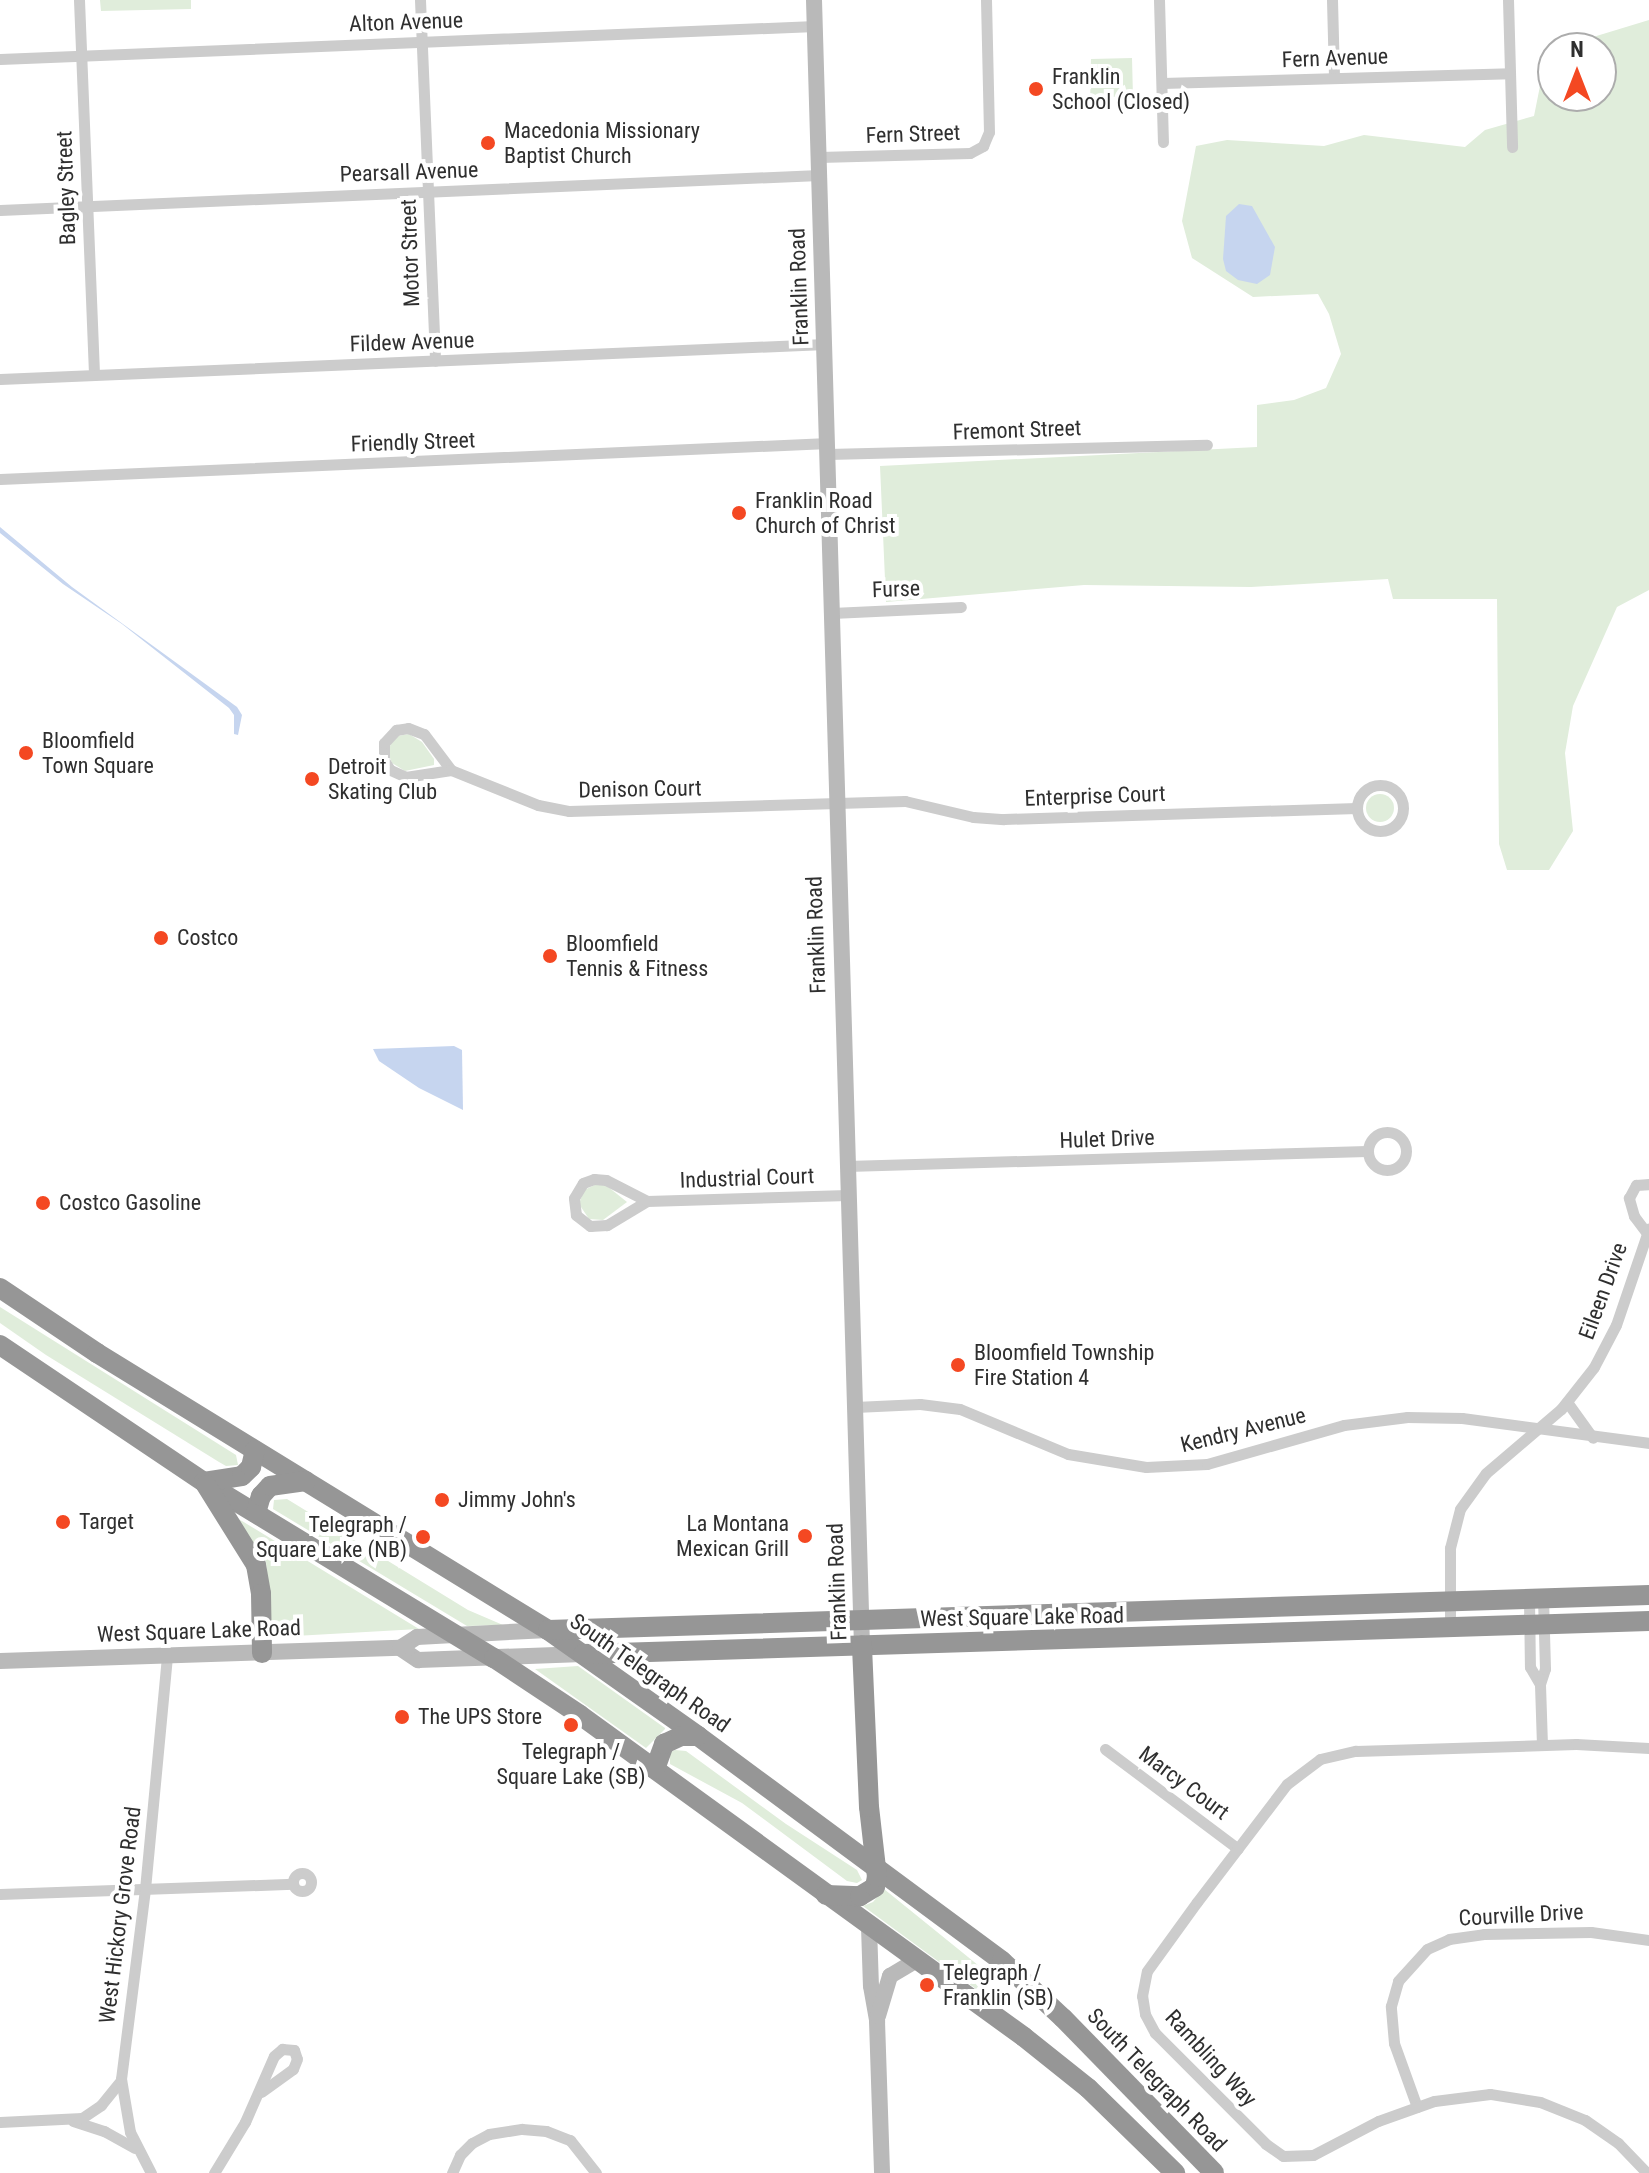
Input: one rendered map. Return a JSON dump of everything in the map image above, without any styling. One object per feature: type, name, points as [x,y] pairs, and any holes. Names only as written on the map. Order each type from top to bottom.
[{"type":"highway","name":"South Telegraph Road","points":[[0,1288],[97,1353],[548,1630],[698,1736],[1002,1961],[1063,2018],[1214,2173]]},
{"type":"highway","points":[[0,1345],[204,1482],[494,1658],[655,1769],[1024,2037],[1088,2088],[1175,2173]]},
{"type":"highway","points":[[204,1482],[242,1476],[251,1467],[255,1450]]},
{"type":"highway","points":[[256,1513],[261,1496],[270,1486],[306,1481]]},
{"type":"highway","points":[[204,1482],[256,1565],[261,1594],[262,1653]]},
{"type":"highway","name":"West Square Lake Road","points":[[548,1630],[1649,1595]]},
{"type":"highway","name":"West Square Lake Road","points":[[583,1654],[1649,1621]]},
{"type":"highway","name":"Franklin Road","points":[[862,1645],[869,1807],[877,1867]]},
{"type":"highway","points":[[655,1769],[664,1744],[681,1736],[698,1736]]},
{"type":"highway","points":[[826,1895],[869,1893],[875,1887],[877,1867]]},
{"type":"street","name":"Bagley Street","points":[[79,0],[94,375]]},
{"type":"street","name":"Motor Street","points":[[420,0],[435,361]]},
{"type":"street","name":"Franklin Road","points":[[814,0],[862,1645]]},
{"type":"street","name":"Fern Street","points":[[819,157],[970,153],[986,142],[989,125],[986,0]]},
{"type":"street","points":[[1159,0],[1163,142]]},
{"type":"street","points":[[1332,0],[1334,78]]},
{"type":"street","points":[[1508,0],[1512,147]]},
{"type":"street","name":"Alton Avenue","points":[[0,59],[815,26]]},
{"type":"street","name":"Fern Avenue","points":[[1162,83],[1510,73]]},
{"type":"street","name":"Pearsall Avenue","points":[[0,210],[819,175]]},
{"type":"street","name":"Fildew Avenue","points":[[0,379],[825,344]]},
{"type":"street","name":"Fremont Street","points":[[828,449],[1207,445]]},
{"type":"street","name":"Friendly Street","points":[[0,479],[828,449]]},
{"type":"street","name":"Furse","points":[[832,613],[961,607]]},
{"type":"street","name":"Denison Court","points":[[451,770],[419,731],[396,730],[384,743],[384,760],[395,773],[406,777],[451,770],[560,810],[836,803]]},
{"type":"street","points":[[1380,785],[1398,794],[1404,808],[1396,825],[1379,831],[1365,826],[1357,808],[1362,794],[1380,785]]},
{"type":"street","name":"Enterprise Court","points":[[836,803],[913,801],[992,819],[1357,808]]},
{"type":"street","name":"Hulet Drive","points":[[847,1166],[1367,1151]]},
{"type":"street","name":"Industrial Court","points":[[647,1201],[601,1227],[584,1223],[576,1215],[573,1203],[579,1187],[600,1179],[647,1201],[848,1195]]},
{"type":"street","name":"Eileen Drive","points":[[1450,1628],[1450,1548],[1460,1509],[1486,1473],[1567,1402],[1611,1337],[1647,1230],[1634,1216],[1629,1198],[1636,1185],[1649,1184]]},
{"type":"street","points":[[1567,1402],[1593,1438]]},
{"type":"street","name":"Kendry Avenue","points":[[855,1407],[920,1404],[960,1409],[1068,1454],[1146,1467],[1207,1464],[1378,1419],[1462,1418],[1593,1438],[1649,1443]]},
{"type":"street","points":[[1536,1599],[1537,1624],[1530,1667],[1540,1684],[1542,1745]]},
{"type":"street","name":"West Square Lake Road","points":[[0,1661],[400,1648],[417,1637],[548,1630]]},
{"type":"street","name":"West Square Lake Road","points":[[400,1648],[418,1660],[583,1654]]},
{"type":"street","name":"West Hickory Grove Road","points":[[151,2173],[135,2148],[125,2113],[121,2079],[145,1889],[167,1655]]},
{"type":"street","name":"Rambling Way","points":[[1647,2173],[1607,2134],[1576,2116],[1540,2102],[1505,2095],[1470,2095],[1417,2107],[1357,2130],[1313,2155],[1283,2156],[1266,2144],[1155,2033],[1143,2005],[1147,1971],[1295,1776],[1311,1763],[1335,1753],[1542,1745],[1605,1744],[1649,1748]]},
{"type":"street","name":"Marcy Court","points":[[1105,1749],[1238,1849]]},
{"type":"street","points":[[0,1894],[293,1884]]},
{"type":"street","points":[[869,1927],[871,1986],[877,2021],[882,2173]]},
{"type":"street","name":"Courville Drive","points":[[1417,2107],[1394,2043],[1391,2006],[1398,1981],[1427,1949],[1449,1939],[1484,1934],[1591,1932],[1649,1940]]},
{"type":"street","points":[[877,2021],[890,1976],[917,1960]]},
{"type":"street","points":[[0,2122],[73,2120],[90,2114],[121,2079]]},
{"type":"street","points":[[214,2173],[261,2092]]},
{"type":"street","points":[[73,2120],[104,2131],[135,2148]]},
{"type":"street","points":[[452,2173],[460,2155],[472,2143],[489,2134],[522,2129],[546,2131],[570,2140],[596,2173]]},
{"type":"green space","points":[[100,0],[191,0],[191,9],[101,11]]},
{"type":"green space","points":[[1649,20],[1649,590],[1617,607],[1573,706],[1565,753],[1573,831],[1549,870],[1507,870],[1499,844],[1497,599],[1393,599],[1388,579],[1251,587],[1084,585],[886,602],[880,466],[1257,447],[1257,405],[1294,400],[1326,388],[1341,354],[1329,314],[1318,294],[1253,297],[1192,258],[1182,221],[1196,146],[1227,140],[1324,146],[1364,135],[1465,147],[1485,130],[1534,116],[1537,101],[1537,112],[1617,112],[1617,32],[1610,32]]},
{"type":"green space","points":[[1132,58],[1133,97],[1110,97],[1109,107],[1090,107],[1091,59]]},
{"type":"green space","points":[[409,734],[422,742],[434,759],[434,765],[405,771],[392,763],[388,753],[391,743],[398,736]]},
{"type":"green space","points":[[1380,794],[1390,798],[1394,808],[1390,818],[1380,822],[1370,818],[1366,808],[1370,798]]},
{"type":"green space","points":[[597,1184],[607,1186],[627,1202],[603,1220],[589,1219],[579,1204],[584,1190]]},
{"type":"green space","points":[[0,1307],[236,1455],[238,1465],[226,1466],[219,1462],[46,1355],[0,1323]]},
{"type":"green space","points":[[287,1499],[468,1610],[503,1625],[467,1626],[273,1509],[274,1500]]},
{"type":"green space","points":[[232,1516],[419,1629],[277,1637],[271,1628],[266,1562]]},
{"type":"green space","points":[[578,1666],[665,1729],[646,1748],[535,1669]]},
{"type":"green space","points":[[686,1751],[786,1824],[857,1870],[862,1880],[857,1883],[847,1881],[742,1803],[670,1764],[670,1752]]},
{"type":"green space","points":[[884,1889],[989,1974],[976,1989],[863,1906],[873,1902]]},
{"type":"water","points":[[1239,204],[1252,206],[1275,247],[1270,275],[1257,284],[1238,280],[1226,271],[1223,259],[1226,216]]},
{"type":"water","points":[[0,527],[72,587],[237,707],[242,715],[238,735],[234,734],[234,715],[229,708],[122,624],[63,584],[0,533]]},
{"type":"water","points":[[454,1046],[462,1050],[463,1110],[419,1088],[379,1061],[373,1049]]},
{"type":"place","name":"Franklin School (Closed)","points":[[1036,89]]},
{"type":"place","name":"Macedonia Missionary Baptist Church","points":[[488,143]]},
{"type":"place","name":"Franklin Road Church of Christ","points":[[739,513]]},
{"type":"place","name":"Bloomfield Town Square","points":[[26,753]]},
{"type":"place","name":"Detroit Skating Club","points":[[312,779]]},
{"type":"place","name":"Costco","points":[[161,938]]},
{"type":"place","name":"Bloomfield Tennis & Fitness","points":[[550,956]]},
{"type":"place","name":"Costco Gasoline","points":[[43,1203]]},
{"type":"place","name":"Bloomfield Township Fire Station 4","points":[[958,1365]]},
{"type":"place","name":"Jimmy John's","points":[[442,1500]]},
{"type":"place","name":"Target","points":[[63,1522]]},
{"type":"place","name":"La Montana Mexican Grill","points":[[805,1536]]},
{"type":"place","name":"Telegraph / Square Lake (NB)","points":[[423,1537]]},
{"type":"place","name":"The UPS Store","points":[[402,1717]]},
{"type":"place","name":"Telegraph / Square Lake (SB)","points":[[571,1725]]},
{"type":"place","name":"Telegraph / Franklin (SB)","points":[[927,1985]]}]
